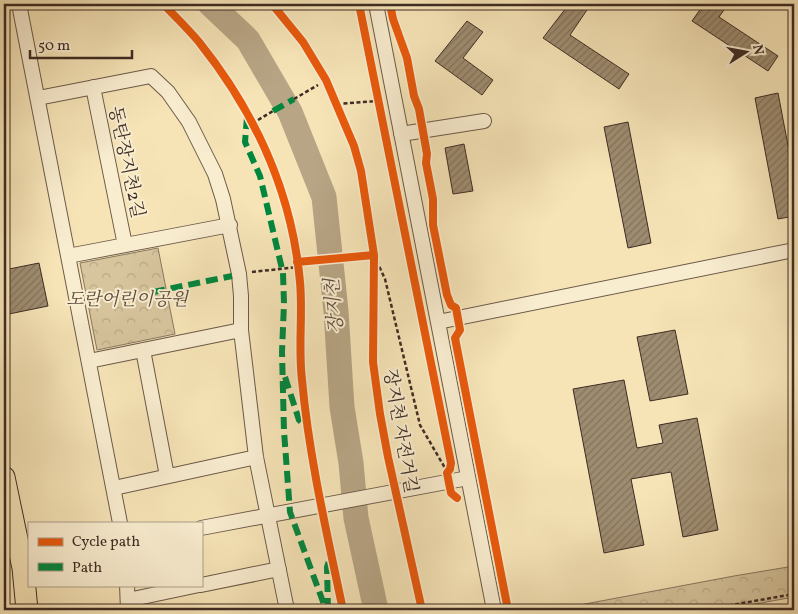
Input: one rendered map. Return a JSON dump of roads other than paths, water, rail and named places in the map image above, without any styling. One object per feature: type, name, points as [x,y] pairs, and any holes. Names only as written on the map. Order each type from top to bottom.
[{"type":"main road","points":[[4,477],[25,561],[27,610]]},
{"type":"street","points":[[19,4],[120,522]]},
{"type":"street","points":[[376,4],[494,610]]},
{"type":"street","name":"동탄장지천2길","points":[[38,98],[152,76],[168,92],[189,122],[215,174],[230,224],[239,274],[241,330],[256,457],[287,610]]},
{"type":"street","name":"동탄장지천2길","points":[[93,87],[125,245]]},
{"type":"street","points":[[401,134],[484,121]]},
{"type":"street","name":"동탄장지천2길","points":[[68,256],[230,224]]},
{"type":"street","points":[[438,322],[794,250]]},
{"type":"street","points":[[89,361],[241,330]]},
{"type":"street","points":[[143,350],[167,476]]},
{"type":"street","points":[[114,488],[256,457]]},
{"type":"street","points":[[202,528],[305,509],[445,478],[468,478]]},
{"type":"street","points":[[202,585],[278,569]]},
{"type":"street","points":[[127,586],[128,605],[196,586]]},
{"type":"waterway","name":"장지천","points":[[210,4],[248,40],[290,112],[324,197],[336,311],[342,407],[351,463],[356,518],[376,610]]},
{"type":"park label","name":"도란어린이공원","points":[[127,299]]}]
